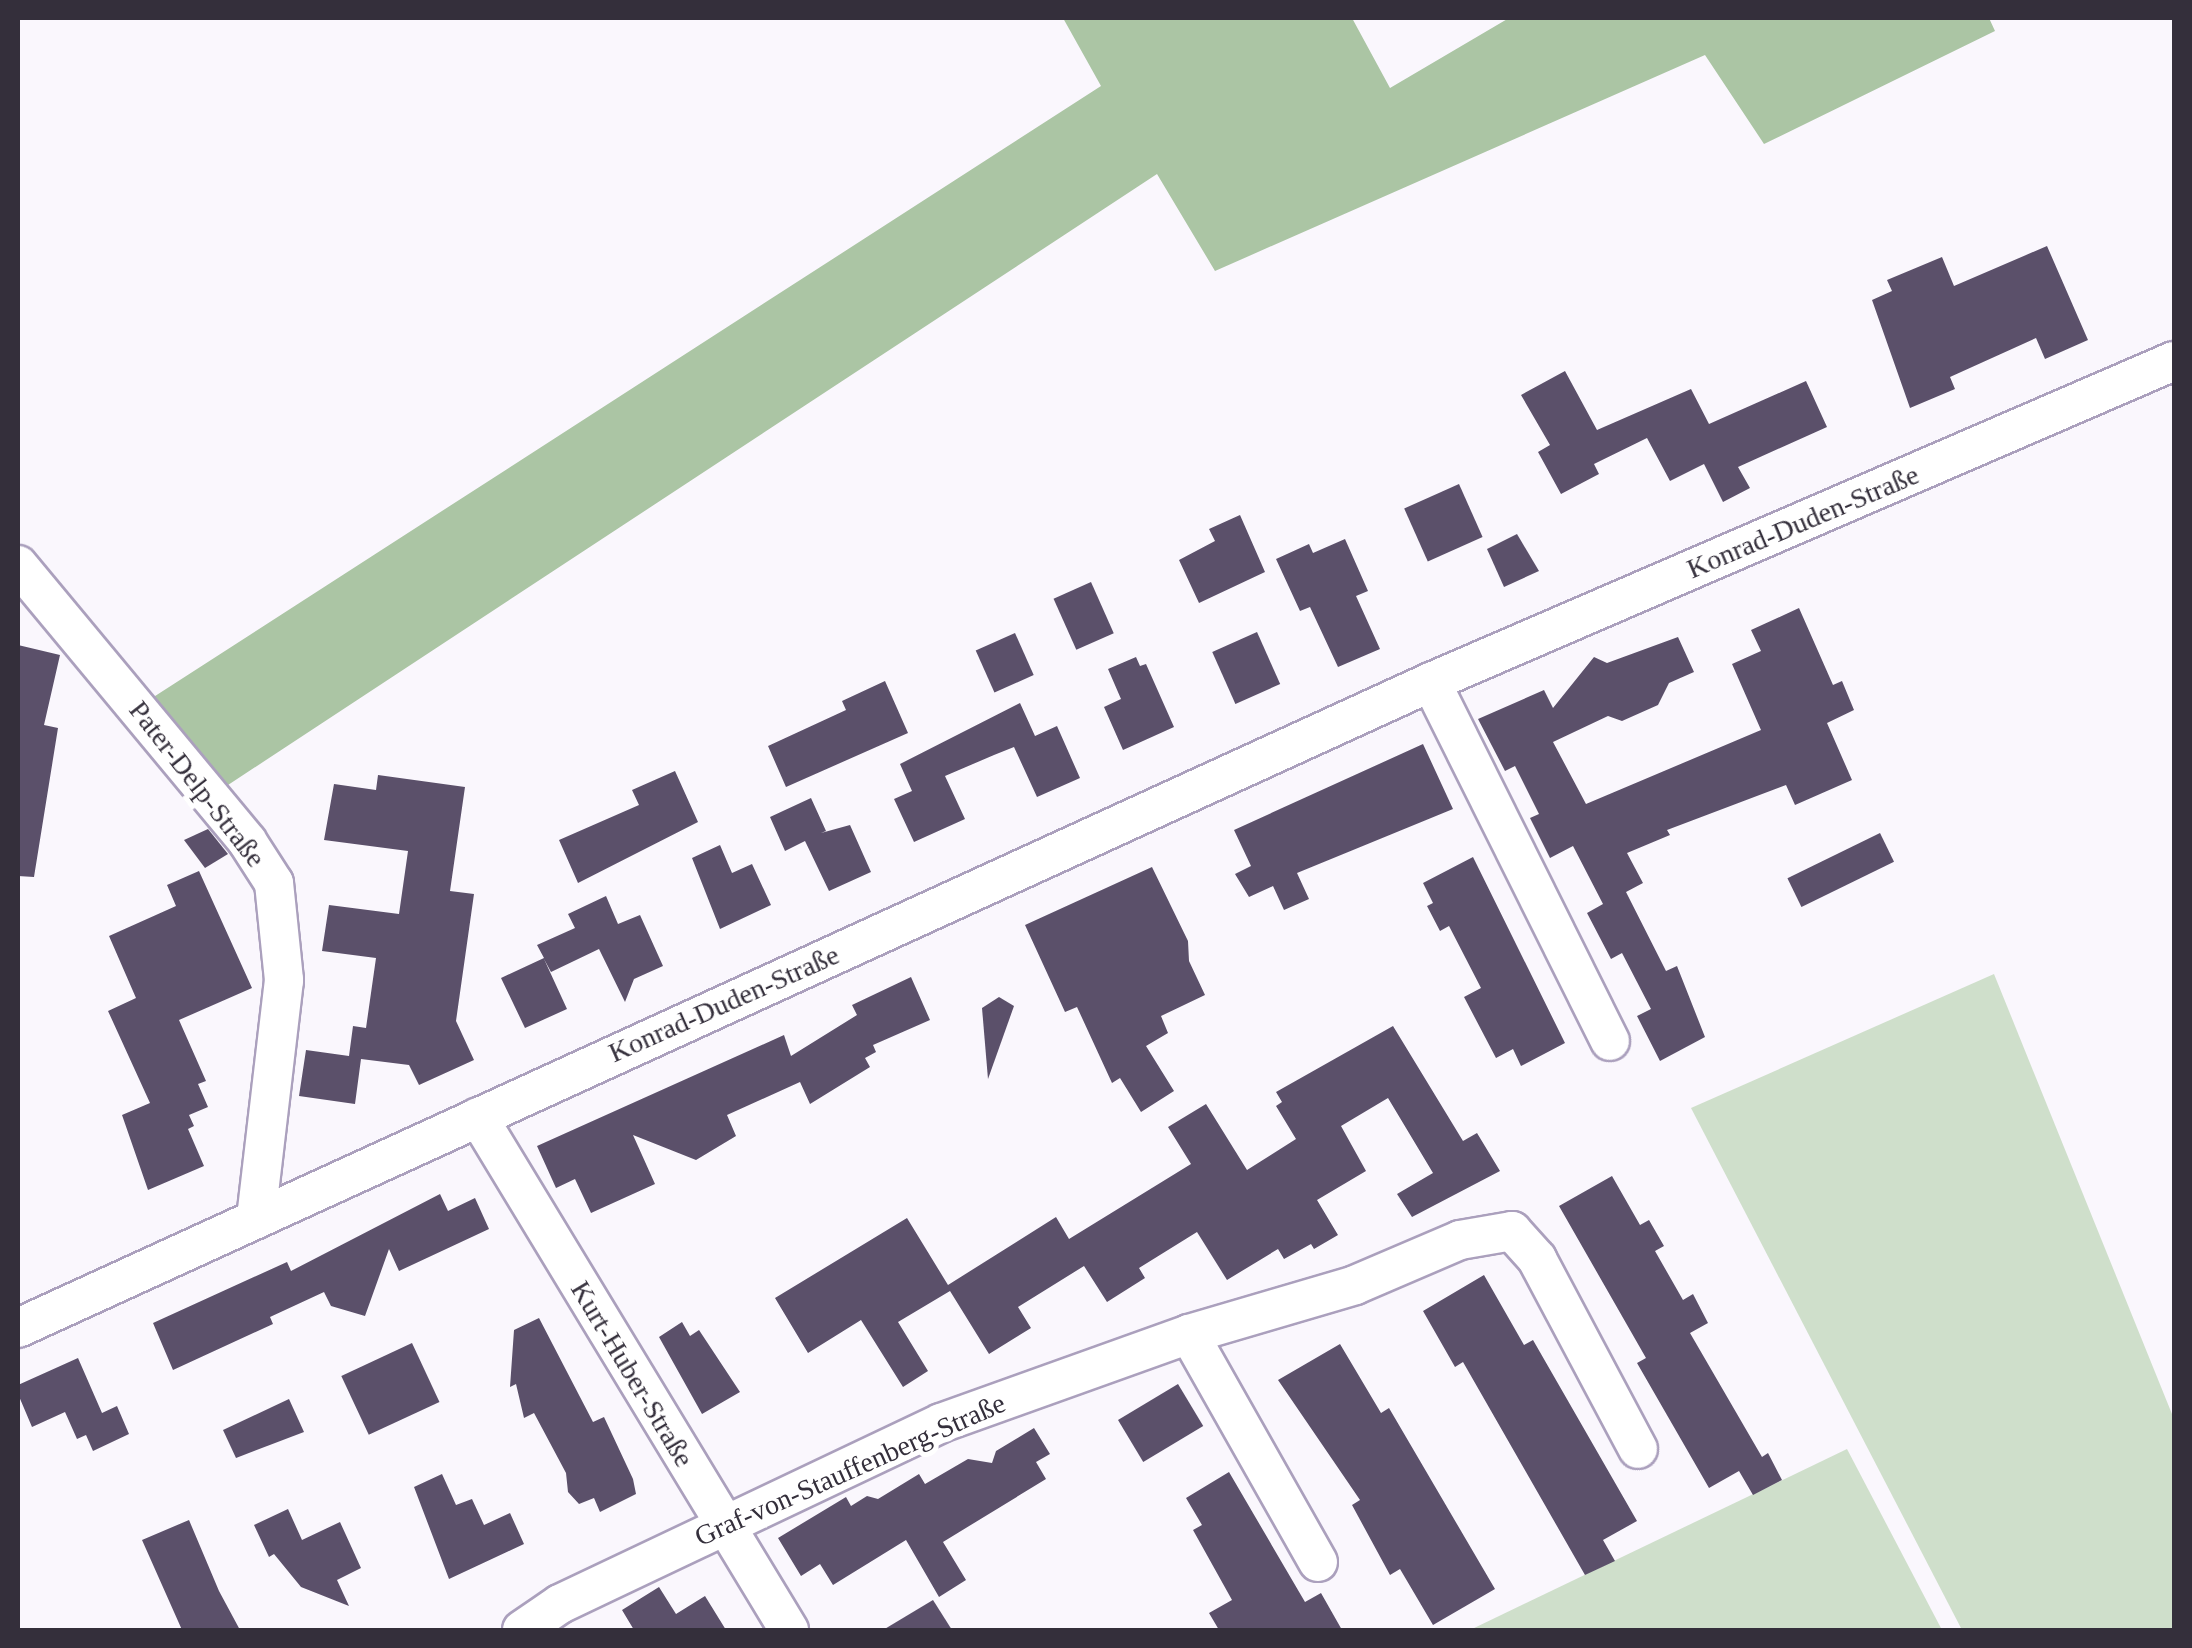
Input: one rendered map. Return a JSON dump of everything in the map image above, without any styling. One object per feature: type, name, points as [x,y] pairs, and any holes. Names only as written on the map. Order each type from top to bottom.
[{"type":"street","name":"Konrad-Duden-Straße","points":[[18,1328],[1431,682],[2174,361]]},
{"type":"street","name":"Pater-Delp-Straße","points":[[18,565],[246,841],[274,883],[284,980],[256,1219]]},
{"type":"street","points":[[1431,682],[1610,1041]]},
{"type":"street","name":"Kurt-Huber-Straße","points":[[478,1117],[789,1630]]},
{"type":"street","name":"Graf-von-Stauffenberg-Straße","points":[[522,1630],[560,1604],[940,1423],[1189,1334],[1355,1284],[1460,1240],[1512,1231],[1537,1260],[1638,1449]]},
{"type":"street","points":[[1189,1334],[1318,1562]]},
{"type":"green space","points":[[1063,18],[1352,18],[1390,88],[1509,18],[1989,18],[1995,31],[1764,144],[1705,55],[1215,271],[1157,174],[225,787],[152,698],[1101,86]]},
{"type":"green space","points":[[1994,974],[2174,1419],[2174,1630],[1962,1630],[1691,1108]]},
{"type":"green space","points":[[1847,1449],[1942,1630],[1470,1630]]},
{"type":"building","points":[[2047,246],[2088,340],[2045,359],[2036,338],[1950,377],[1955,389],[1910,408],[1872,300],[1892,291],[1887,280],[1942,257],[1954,286]]},
{"type":"building","points":[[1565,371],[1597,430],[1691,389],[1709,424],[1806,381],[1827,427],[1738,467],[1750,488],[1723,502],[1704,464],[1670,481],[1647,438],[1594,464],[1599,474],[1561,494],[1538,452],[1550,445],[1521,395]]},
{"type":"building","points":[[1459,484],[1483,537],[1428,561],[1404,508]]},
{"type":"building","points":[[1240,515],[1265,572],[1199,603],[1179,560],[1215,541],[1209,529]]},
{"type":"building","points":[[1517,534],[1539,571],[1504,587],[1487,549]]},
{"type":"building","points":[[1345,539],[1368,591],[1356,596],[1380,649],[1338,667],[1310,607],[1300,611],[1276,559],[1309,544],[1313,553]]},
{"type":"building","points":[[1091,582],[1114,633],[1076,650],[1054,599]]},
{"type":"building","points":[[1799,608],[1833,685],[1842,681],[1854,710],[1827,723],[1852,780],[1795,805],[1786,785],[1667,830],[1670,835],[1627,853],[1643,883],[1626,892],[1666,971],[1677,966],[1705,1037],[1660,1061],[1637,1016],[1651,1009],[1622,953],[1611,959],[1587,913],[1603,904],[1573,846],[1550,858],[1530,818],[1539,814],[1515,766],[1505,771],[1478,719],[1544,690],[1553,708],[1594,657],[1607,663],[1678,637],[1694,672],[1669,683],[1658,705],[1622,721],[1608,716],[1553,742],[1586,804],[1761,730],[1732,664],[1761,651],[1751,630]]},
{"type":"building","points":[[1257,632],[1280,684],[1235,704],[1212,652]]},
{"type":"building","points":[[1015,633],[1034,675],[994,693],[976,650]]},
{"type":"building","points":[[18,645],[60,655],[44,725],[58,728],[34,877],[18,876]]},
{"type":"building","points":[[1136,657],[1140,666],[1146,664],[1174,727],[1123,750],[1104,707],[1121,699],[1108,669]]},
{"type":"building","points":[[885,681],[908,733],[786,787],[768,746],[846,710],[842,701]]},
{"type":"building","points":[[1020,703],[1035,736],[1057,726],[1080,778],[1037,797],[1014,747],[945,776],[965,819],[914,842],[894,799],[912,791],[900,764]]},
{"type":"building","points":[[1423,744],[1453,809],[1297,873],[1309,899],[1284,910],[1273,886],[1249,897],[1235,874],[1251,866],[1234,830]]},
{"type":"building","points":[[675,771],[698,822],[578,883],[559,840],[639,805],[632,790]]},
{"type":"building","points":[[378,775],[465,787],[450,891],[474,894],[456,1021],[474,1060],[419,1085],[409,1065],[361,1059],[355,1104],[299,1096],[306,1050],[349,1056],[353,1026],[366,1028],[376,958],[322,951],[329,905],[399,914],[408,851],[324,840],[334,784],[376,790]]},
{"type":"building","points":[[811,798],[826,831],[821,833],[850,825],[871,872],[829,891],[805,841],[785,851],[770,817]]},
{"type":"building","points":[[208,829],[228,854],[205,868],[184,840]]},
{"type":"building","points":[[1880,833],[1894,862],[1801,907],[1787,878]]},
{"type":"building","points":[[720,845],[732,873],[752,864],[771,905],[720,929],[692,858]]},
{"type":"building","points":[[1473,857],[1565,1043],[1521,1066],[1513,1049],[1496,1058],[1464,997],[1481,988],[1449,926],[1440,931],[1427,906],[1433,903],[1423,883]]},
{"type":"building","points":[[1152,867],[1188,941],[1189,961],[1205,995],[1161,1016],[1168,1033],[1146,1046],[1174,1091],[1141,1112],[1120,1078],[1112,1083],[1077,1007],[1065,1012],[1025,925]]},
{"type":"building","points":[[199,871],[252,988],[179,1020],[206,1081],[198,1084],[208,1107],[189,1115],[194,1126],[188,1129],[204,1166],[148,1190],[122,1115],[150,1103],[108,1011],[136,998],[109,936],[176,906],[167,885]]},
{"type":"building","points":[[606,896],[618,924],[640,915],[663,966],[634,979],[625,1002],[599,949],[551,972],[544,959],[567,1009],[525,1028],[501,978],[544,958],[537,945],[575,928],[568,914]]},
{"type":"building","points":[[911,977],[930,1020],[873,1045],[876,1052],[865,1058],[870,1067],[810,1104],[800,1082],[727,1115],[736,1136],[696,1160],[633,1135],[655,1184],[591,1213],[575,1179],[556,1188],[537,1146],[784,1035],[791,1056],[857,1015],[852,1005]]},
{"type":"building","points":[[999,997],[1014,1006],[988,1079],[982,1008]]},
{"type":"building","points":[[1393,1026],[1463,1141],[1477,1133],[1500,1171],[1412,1217],[1397,1194],[1433,1173],[1388,1098],[1341,1126],[1366,1171],[1317,1200],[1338,1235],[1314,1249],[1311,1244],[1284,1259],[1278,1249],[1227,1280],[1197,1232],[1139,1268],[1145,1278],[1107,1302],[1084,1266],[1018,1307],[1031,1328],[989,1354],[950,1291],[898,1322],[928,1371],[903,1387],[861,1320],[808,1353],[775,1298],[907,1218],[948,1285],[1056,1217],[1069,1239],[1191,1164],[1168,1127],[1206,1104],[1247,1170],[1296,1139],[1276,1106],[1282,1102],[1276,1092]]},
{"type":"building","points":[[1612,1176],[1640,1225],[1649,1220],[1664,1246],[1655,1251],[1683,1300],[1693,1294],[1708,1323],[1690,1333],[1762,1457],[1768,1453],[1782,1480],[1753,1495],[1739,1471],[1709,1488],[1637,1363],[1646,1358],[1559,1206]]},
{"type":"building","points":[[440,1194],[448,1211],[475,1198],[489,1229],[399,1271],[389,1249],[365,1316],[331,1306],[324,1292],[270,1317],[273,1324],[173,1370],[153,1323],[287,1262],[291,1271]]},
{"type":"building","points":[[1484,1275],[1524,1345],[1533,1340],[1637,1521],[1603,1540],[1615,1561],[1585,1575],[1463,1362],[1455,1367],[1423,1311]]},
{"type":"building","points":[[539,1318],[593,1422],[604,1417],[633,1479],[636,1494],[600,1512],[594,1498],[579,1504],[568,1492],[566,1473],[534,1413],[524,1418],[516,1384],[510,1387],[514,1330]]},
{"type":"building","points":[[682,1322],[690,1336],[699,1330],[740,1392],[702,1414],[659,1337]]},
{"type":"building","points":[[412,1343],[439,1402],[369,1435],[341,1376]]},
{"type":"building","points":[[1340,1344],[1381,1413],[1389,1408],[1495,1589],[1433,1625],[1400,1569],[1390,1575],[1352,1505],[1360,1500],[1278,1380]]},
{"type":"building","points":[[78,1358],[102,1413],[117,1406],[129,1434],[93,1451],[86,1435],[77,1439],[65,1412],[32,1427],[18,1394],[18,1385]]},
{"type":"building","points":[[1178,1384],[1203,1426],[1143,1462],[1118,1420]]},
{"type":"building","points":[[289,1399],[304,1432],[236,1458],[223,1430]]},
{"type":"building","points":[[1034,1428],[1050,1454],[1036,1462],[1046,1479],[943,1542],[966,1580],[939,1597],[906,1540],[833,1585],[820,1564],[801,1576],[778,1538],[846,1497],[851,1506],[867,1496],[878,1499],[919,1474],[925,1484],[968,1459],[992,1463],[996,1451]]},
{"type":"building","points":[[1229,1472],[1305,1602],[1321,1593],[1342,1630],[1219,1630],[1209,1613],[1232,1600],[1193,1530],[1202,1525],[1186,1498]]},
{"type":"building","points":[[442,1474],[456,1505],[472,1499],[484,1525],[510,1513],[524,1544],[449,1579],[414,1487]]},
{"type":"building","points":[[288,1509],[302,1540],[340,1522],[361,1568],[337,1580],[349,1606],[301,1587],[274,1554],[269,1557],[254,1525]]},
{"type":"building","points":[[189,1520],[240,1630],[182,1630],[142,1540]]},
{"type":"building","points":[[659,1587],[676,1614],[705,1596],[726,1630],[634,1630],[622,1610]]},
{"type":"building","points":[[933,1600],[952,1630],[883,1630]]}]
